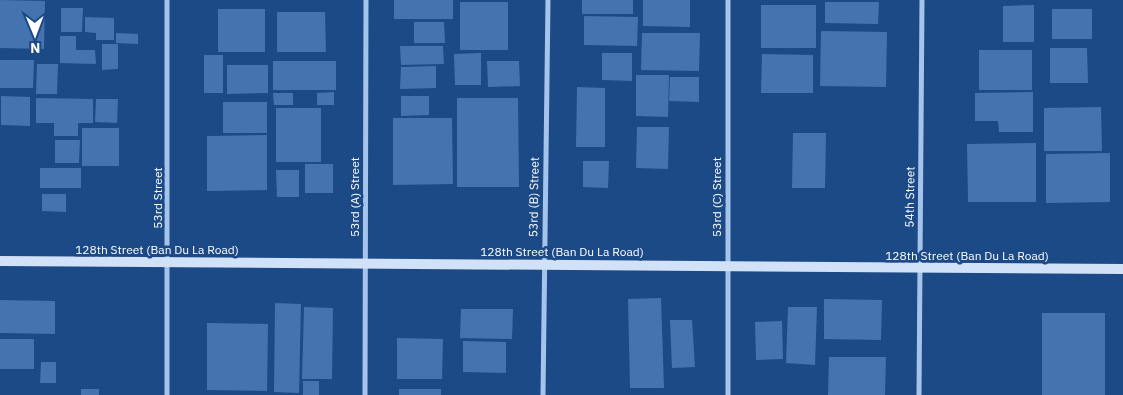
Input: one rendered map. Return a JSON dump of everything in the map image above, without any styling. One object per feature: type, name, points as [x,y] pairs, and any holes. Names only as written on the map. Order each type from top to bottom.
[{"type":"street","name":"53rd Street","points":[[167,0],[168,395]]},
{"type":"street","name":"53rd (A) Street","points":[[365,395],[366,0]]},
{"type":"street","name":"53rd (B) Street","points":[[543,395],[543,265],[548,0]]},
{"type":"street","name":"53rd (C) Street","points":[[728,0],[728,395]]},
{"type":"street","name":"54th Street","points":[[919,395],[922,0]]},
{"type":"street","name":"128th Street (Ban Du La Road)","points":[[0,261],[1123,269]]},
{"type":"building","points":[[0,0],[45,1],[44,49],[0,48]]},
{"type":"building","points":[[394,0],[453,0],[453,19],[394,19]]},
{"type":"building","points":[[582,0],[633,0],[633,14],[582,14]]},
{"type":"building","points":[[643,0],[690,0],[690,27],[643,26]]},
{"type":"building","points":[[460,2],[508,2],[508,50],[460,50]]},
{"type":"building","points":[[825,2],[879,2],[878,24],[825,23]]},
{"type":"building","points":[[761,5],[816,5],[816,48],[761,48]]},
{"type":"building","points":[[1034,5],[1034,42],[1003,42],[1003,6]]},
{"type":"building","points":[[61,8],[83,8],[82,32],[61,32]]},
{"type":"building","points":[[218,9],[265,9],[265,52],[218,52]]},
{"type":"building","points":[[1052,9],[1092,9],[1092,39],[1052,39]]},
{"type":"building","points":[[277,12],[325,12],[326,52],[277,52]]},
{"type":"building","points":[[584,16],[638,17],[637,46],[584,45]]},
{"type":"building","points":[[85,17],[114,18],[114,40],[96,40],[96,33],[85,32]]},
{"type":"building","points":[[414,22],[444,22],[445,43],[414,43]]},
{"type":"building","points":[[821,31],[887,32],[886,87],[820,86]]},
{"type":"building","points":[[116,33],[138,34],[138,44],[116,43]]},
{"type":"building","points":[[642,33],[700,33],[699,71],[641,70]]},
{"type":"building","points":[[60,36],[76,36],[76,50],[95,50],[96,64],[60,63]]},
{"type":"building","points":[[102,44],[118,44],[118,69],[102,70]]},
{"type":"building","points":[[400,46],[443,46],[444,64],[401,65]]},
{"type":"building","points":[[1050,48],[1087,48],[1088,83],[1050,83]]},
{"type":"building","points":[[979,50],[1032,50],[1032,90],[979,90]]},
{"type":"building","points":[[481,53],[481,85],[455,85],[454,54]]},
{"type":"building","points":[[602,53],[632,53],[632,81],[602,80]]},
{"type":"building","points":[[762,54],[813,55],[813,93],[761,93]]},
{"type":"building","points":[[204,55],[223,55],[223,93],[204,93]]},
{"type":"building","points":[[0,60],[34,60],[33,88],[0,88]]},
{"type":"building","points":[[273,61],[336,61],[336,90],[273,90]]},
{"type":"building","points":[[487,61],[519,61],[520,86],[488,87]]},
{"type":"building","points":[[37,64],[58,64],[57,94],[36,94]]},
{"type":"building","points":[[227,65],[268,65],[268,93],[227,94]]},
{"type":"building","points":[[436,66],[436,88],[400,89],[401,67]]},
{"type":"building","points":[[636,75],[669,75],[668,117],[636,116]]},
{"type":"building","points":[[670,77],[699,77],[699,102],[669,101]]},
{"type":"building","points":[[577,87],[605,88],[605,147],[576,147]]},
{"type":"building","points":[[334,92],[334,105],[317,105],[317,93]]},
{"type":"building","points":[[1033,92],[1033,132],[999,132],[998,121],[975,121],[975,93]]},
{"type":"building","points":[[273,93],[293,93],[293,105],[274,105]]},
{"type":"building","points":[[1,96],[30,97],[30,126],[1,125]]},
{"type":"building","points":[[401,96],[429,96],[429,115],[401,116]]},
{"type":"building","points":[[36,98],[93,99],[93,123],[78,123],[78,136],[54,136],[54,123],[36,123]]},
{"type":"building","points":[[457,98],[518,98],[519,187],[457,187]]},
{"type":"building","points":[[96,99],[118,99],[117,123],[95,122]]},
{"type":"building","points":[[223,102],[267,102],[267,133],[223,133]]},
{"type":"building","points":[[1101,107],[1102,151],[1044,151],[1044,108]]},
{"type":"building","points":[[276,108],[321,108],[321,162],[276,162]]},
{"type":"building","points":[[393,118],[452,118],[453,184],[393,185]]},
{"type":"building","points":[[637,127],[669,127],[668,169],[636,168]]},
{"type":"building","points":[[82,128],[119,128],[119,166],[82,166]]},
{"type":"building","points":[[793,133],[826,133],[825,188],[792,188]]},
{"type":"building","points":[[267,135],[267,190],[207,191],[207,136]]},
{"type":"building","points":[[55,140],[80,140],[79,163],[55,163]]},
{"type":"building","points":[[1036,143],[1036,202],[968,202],[967,144]]},
{"type":"building","points":[[1110,153],[1110,202],[1046,203],[1046,154]]},
{"type":"building","points":[[583,161],[609,161],[608,188],[583,187]]},
{"type":"building","points":[[305,164],[333,164],[333,193],[305,193]]},
{"type":"building","points":[[40,168],[81,168],[81,188],[40,188]]},
{"type":"building","points":[[276,170],[299,170],[299,197],[277,197]]},
{"type":"building","points":[[42,194],[66,194],[66,212],[42,211]]},
{"type":"building","points":[[661,298],[664,388],[630,388],[628,299]]},
{"type":"building","points":[[824,299],[882,300],[881,340],[824,339]]},
{"type":"building","points":[[0,300],[55,301],[55,334],[0,333]]},
{"type":"building","points":[[275,303],[301,304],[299,393],[274,392]]},
{"type":"building","points":[[304,307],[333,308],[332,379],[302,379]]},
{"type":"building","points":[[788,307],[817,307],[815,365],[786,363]]},
{"type":"building","points":[[461,309],[513,309],[512,339],[460,338]]},
{"type":"building","points":[[1042,313],[1105,313],[1105,395],[1042,395]]},
{"type":"building","points":[[670,320],[692,320],[695,367],[672,368]]},
{"type":"building","points":[[782,321],[783,359],[756,360],[755,322]]},
{"type":"building","points":[[207,323],[268,324],[267,391],[207,390]]},
{"type":"building","points":[[397,338],[443,339],[442,379],[397,379]]},
{"type":"building","points":[[0,339],[34,339],[34,369],[0,369]]},
{"type":"building","points":[[463,341],[506,342],[506,373],[463,372]]},
{"type":"building","points":[[829,357],[886,357],[885,395],[828,395]]},
{"type":"building","points":[[41,362],[56,362],[56,383],[40,383]]},
{"type":"building","points":[[303,381],[319,381],[319,395],[303,395]]},
{"type":"building","points":[[81,389],[99,389],[99,395],[81,395]]},
{"type":"building","points":[[399,389],[441,389],[441,395],[399,395]]}]
